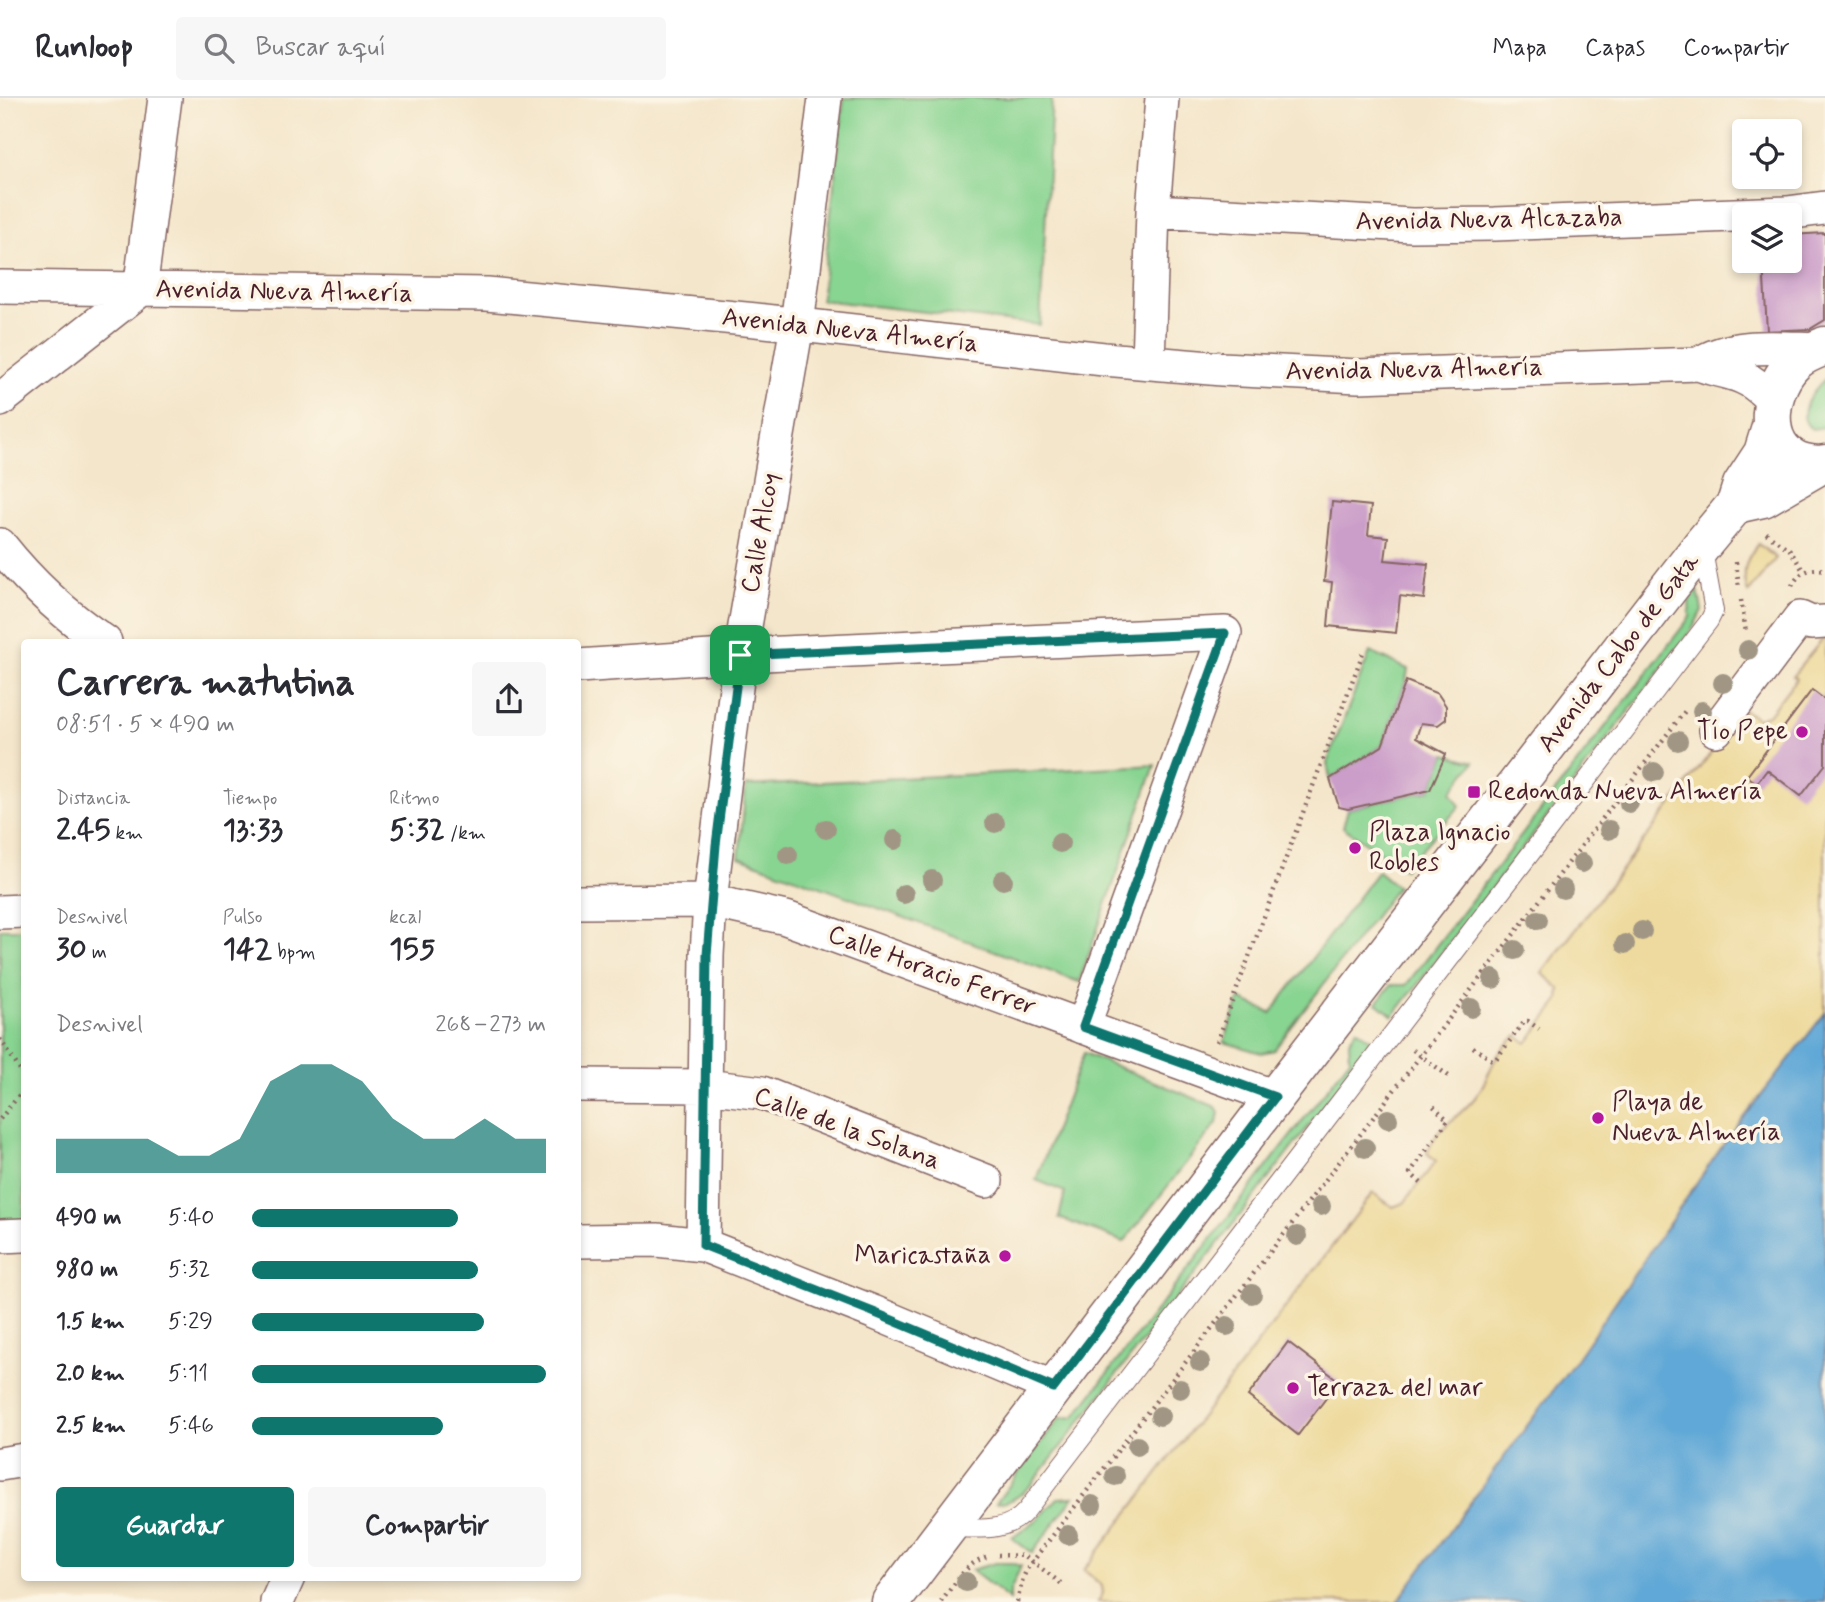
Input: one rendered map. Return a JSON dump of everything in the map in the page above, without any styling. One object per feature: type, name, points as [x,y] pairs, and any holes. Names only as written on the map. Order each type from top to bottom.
[{"type":"main road","name":"Avenida Cabo de Gata","points":[[891,1602],[1275,1097],[1702,545],[1737,505],[1742,485],[1763,453],[1778,386],[1796,361],[1821,348]]},
{"type":"main road","points":[[1773,413],[1774,436],[1783,450],[1799,461],[1822,465]]},
{"type":"main road","points":[[1737,505],[1763,498],[1822,465]]},
{"type":"street","points":[[0,400],[140,290],[165,98]]},
{"type":"street","name":"Calle Alcoy","points":[[703,1245],[710,901],[740,655],[797,325],[825,98]]},
{"type":"street","points":[[1149,362],[1153,211],[1161,98]]},
{"type":"street","name":"Avenida Nueva Alcazaba","points":[[1153,211],[1412,225],[1536,223],[1825,208]]},
{"type":"street","name":"Avenida Nueva Almería","points":[[0,287],[487,294],[1222,369],[1357,376],[1699,364],[1753,382],[1773,413]]},
{"type":"street","name":"Avenida Nueva Almería","points":[[1699,364],[1713,355],[1729,351],[1821,348]]},
{"type":"street","points":[[0,545],[19,569],[72,620],[100,639]]},
{"type":"street","points":[[1716,730],[1800,618],[1815,624],[1825,622]]},
{"type":"street","points":[[581,666],[740,655],[1225,633],[1083,1027]]},
{"type":"street","name":"Calle Horacio Ferrer","points":[[581,902],[710,901],[786,918],[1275,1097]]},
{"type":"street","points":[[0,912],[21,911]]},
{"type":"street","name":"Calle de la Solana","points":[[581,1085],[705,1086],[762,1093],[986,1181]]},
{"type":"street","points":[[0,1236],[21,1235]]},
{"type":"street","points":[[581,1241],[657,1240],[703,1245],[1054,1388]]},
{"type":"street","points":[[0,1464],[21,1460]]},
{"type":"street","points":[[277,1602],[286,1581]]},
{"type":"lane","points":[[948,1528],[1001,1527],[1010,1525],[1026,1511],[1626,730],[1713,616],[1710,576],[1702,545]]},
{"type":"path","points":[[1788,548],[1804,572]]},
{"type":"path","points":[[1739,642],[1747,627],[1736,573],[1736,562],[1740,556]]},
{"type":"path","points":[[1206,1072],[1364,650]]},
{"type":"path","points":[[1017,1602],[1023,1578],[1033,1562],[1686,711]]},
{"type":"path","points":[[1473,1047],[1492,1060],[1496,1059],[1525,1021],[1539,1029]]},
{"type":"path","points":[[0,1039],[21,1071]]},
{"type":"path","points":[[1421,1056],[1450,1077]]},
{"type":"path","points":[[0,1119],[21,1093]]},
{"type":"path","points":[[1421,1183],[1410,1173],[1448,1120],[1430,1103]]},
{"type":"path","points":[[941,1602],[967,1568],[976,1560],[986,1557],[1016,1555],[1033,1562],[1062,1584]]},
{"type":"green space","points":[[844,98],[1052,98],[1040,325],[821,300]]},
{"type":"green space","points":[[1825,379],[1825,427],[1812,429],[1804,417],[1805,410],[1811,396]]},
{"type":"green space","points":[[1698,590],[1702,610],[1693,628],[1393,1016],[1377,1003],[1391,985],[1406,985],[1690,617],[1689,602]]},
{"type":"green space","points":[[1370,652],[1408,669],[1406,681],[1382,746],[1330,779],[1327,763]]},
{"type":"green space","points":[[1446,754],[1474,762],[1451,792],[1460,806],[1404,869],[1343,827],[1348,809],[1430,790]]},
{"type":"green space","points":[[1155,765],[1079,982],[739,857],[746,786]]},
{"type":"green space","points":[[1378,871],[1397,887],[1274,1050],[1261,1053],[1224,1042],[1240,999],[1271,1013]]},
{"type":"green space","points":[[0,929],[21,929],[21,1223],[0,1223]]},
{"type":"green space","points":[[1357,1029],[1374,1042],[1032,1484],[1016,1498],[996,1503],[1060,1418],[1074,1417],[1350,1059],[1349,1041]]},
{"type":"green space","points":[[1084,1053],[1216,1107],[1219,1112],[1217,1123],[1124,1242],[1059,1218],[1065,1192],[1036,1180]]},
{"type":"green space","points":[[1074,1497],[1032,1553],[1012,1538],[1038,1519],[1058,1498]]},
{"type":"green space","points":[[995,1563],[1021,1566],[1010,1591],[1010,1600],[971,1570]]},
{"type":"sand","points":[[1758,544],[1776,558],[1748,593],[1746,567]]},
{"type":"sand","name":"Playa de Nueva Almería","points":[[1825,636],[1825,1013],[1723,1145],[1575,1361],[1397,1602],[1098,1602],[1103,1593],[1102,1586],[1084,1570],[1373,1193],[1393,1207],[1404,1203],[1436,1161],[1427,1153],[1436,1136],[1474,1099],[1500,1052],[1517,1036],[1527,1043],[1559,1001],[1560,989],[1542,973],[1744,710],[1758,719],[1768,715],[1796,679],[1793,676],[1795,673]]},
{"type":"water","points":[[1825,1013],[1825,1602],[1397,1602],[1575,1361],[1723,1145]]},
{"type":"building","points":[[1825,233],[1825,320],[1810,329],[1767,331],[1764,273],[1802,273],[1802,234]]},
{"type":"building","points":[[1332,502],[1371,506],[1368,535],[1388,537],[1385,560],[1428,564],[1424,599],[1400,596],[1396,633],[1328,626],[1332,582],[1324,581]]},
{"type":"building","points":[[1406,681],[1438,694],[1446,706],[1446,719],[1438,725],[1421,723],[1416,738],[1446,754],[1430,790],[1348,809],[1339,807],[1330,779],[1382,746]]},
{"type":"building","name":"Tío Pepe","points":[[1812,690],[1825,700],[1825,765],[1801,796],[1767,770],[1757,783],[1747,776]]},
{"type":"building","name":"Terraza del mar","points":[[1288,1342],[1339,1381],[1298,1435],[1248,1396]]},
{"type":"place","name":"Tío Pepe","points":[[1802,732]]},
{"type":"place","name":"Redonda Nueva Almería","points":[[1474,792]]},
{"type":"place","name":"Plaza Ignacio Robles","points":[[1355,848]]},
{"type":"place","name":"Playa de Nueva Almería","points":[[1598,1118]]},
{"type":"place","name":"Maricastaña","points":[[1005,1256]]},
{"type":"place","name":"Terraza del mar","points":[[1293,1388]]},
{"type":"route","points":[[1225,633],[1083,1027],[1275,1097],[1054,1388],[703,1245],[710,901],[740,655],[1225,633]]}]
